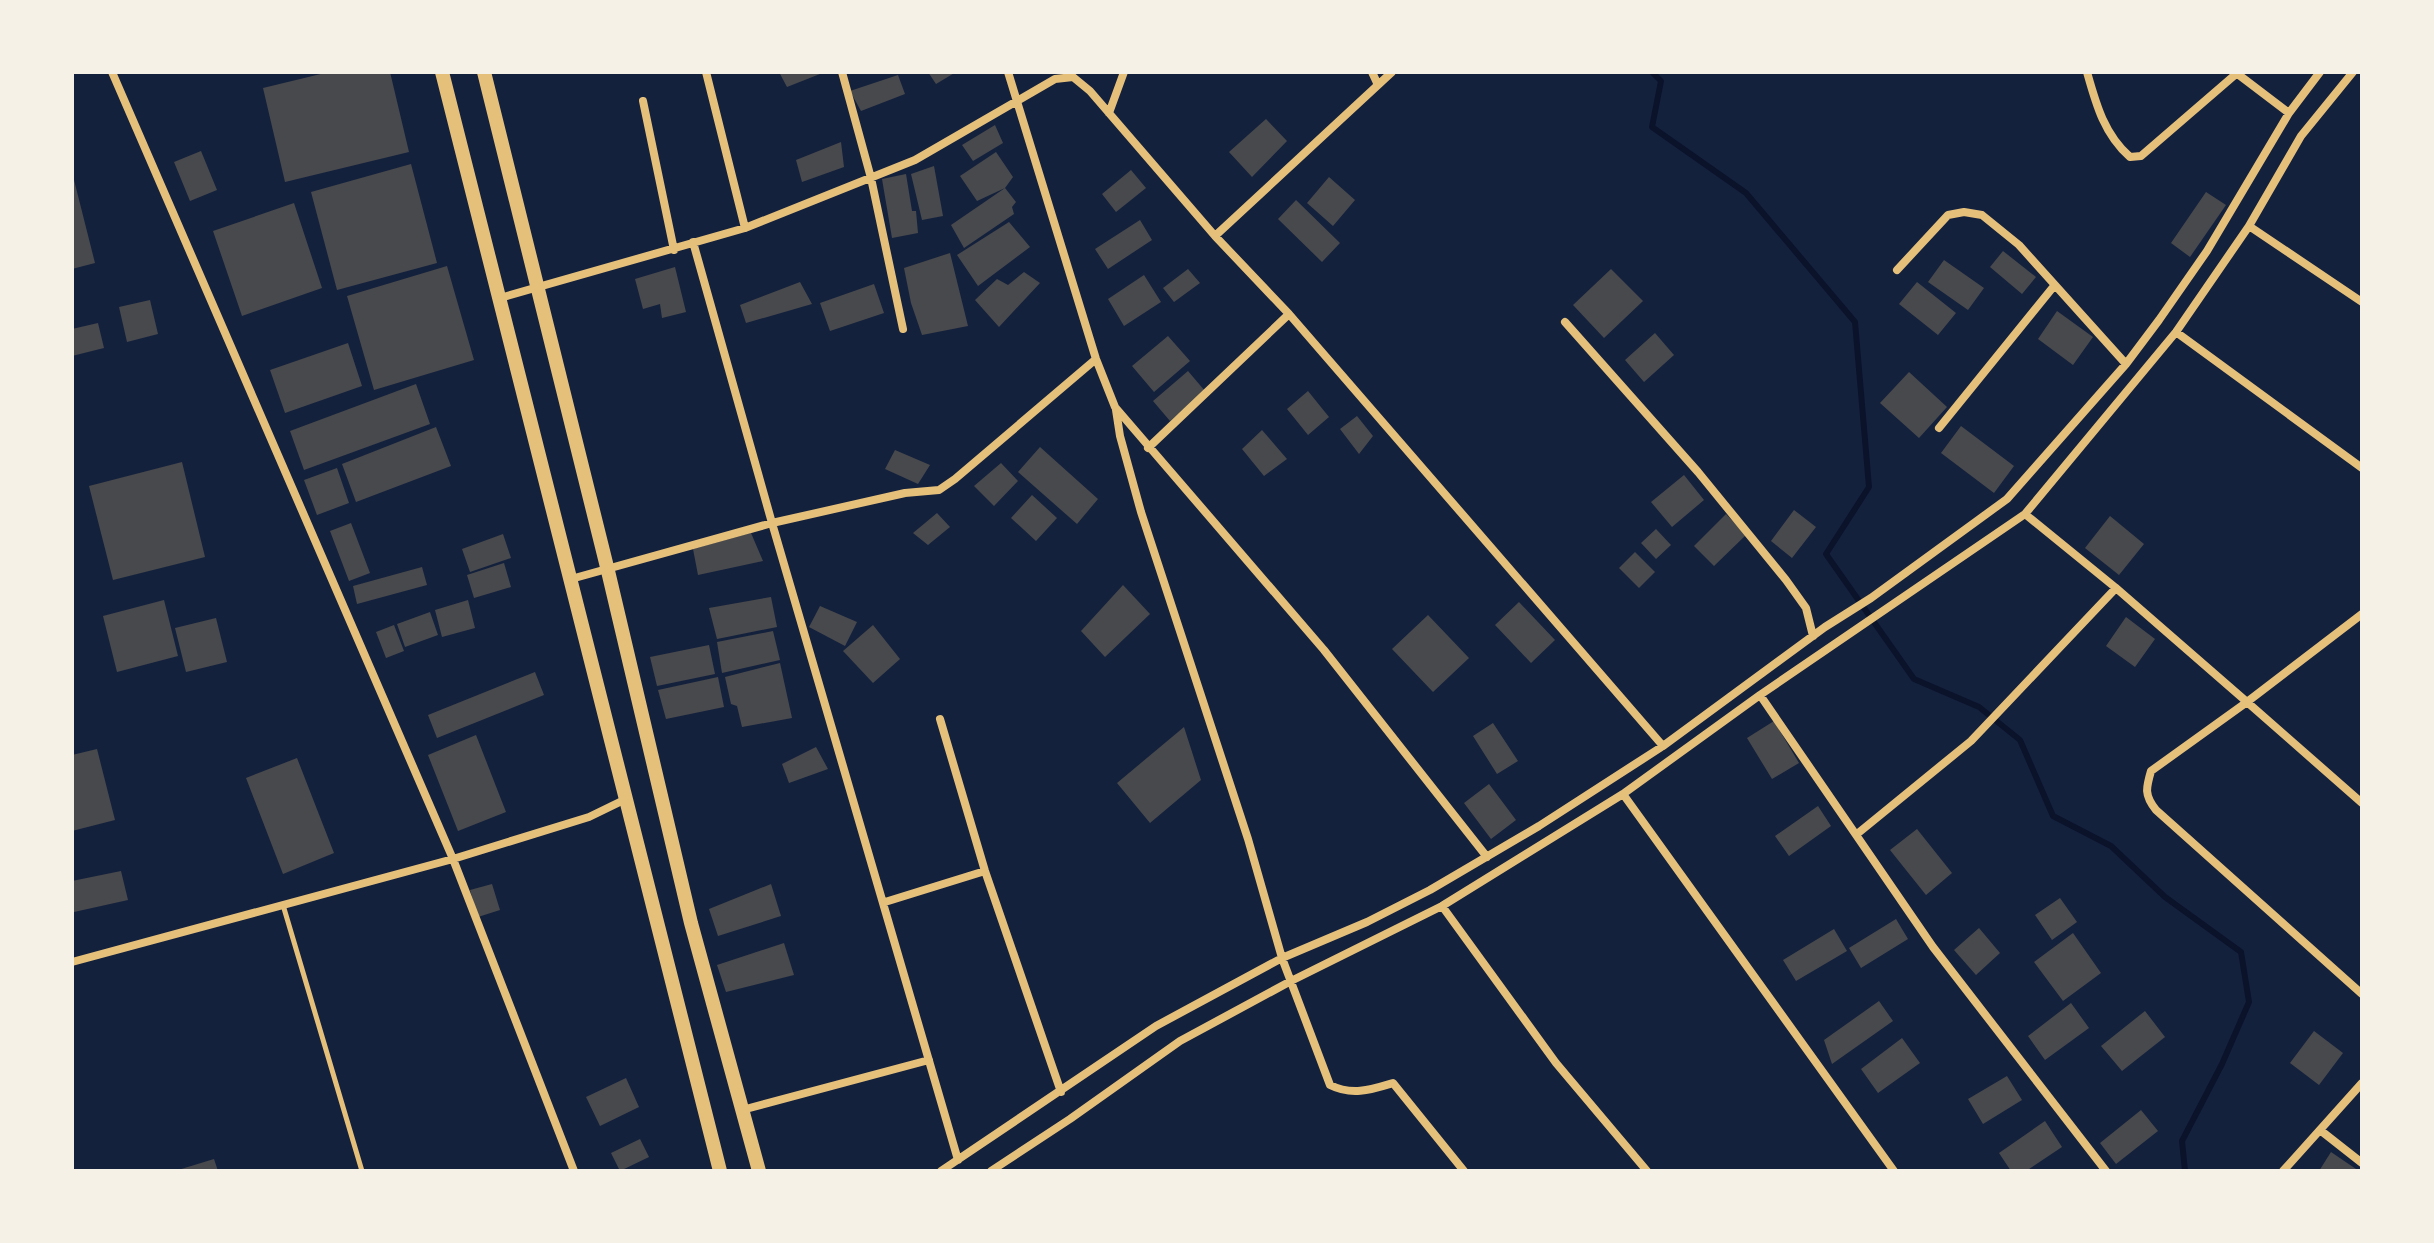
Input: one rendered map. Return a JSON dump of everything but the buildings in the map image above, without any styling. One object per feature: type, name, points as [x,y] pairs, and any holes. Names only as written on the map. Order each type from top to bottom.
[{"type":"main road","points":[[442,72],[720,1171]]},
{"type":"main road","points":[[484,72],[608,571],[691,923],[759,1171]]},
{"type":"street","points":[[112,72],[453,859],[574,1171]]},
{"type":"street","points":[[706,72],[745,228]]},
{"type":"street","points":[[842,72],[871,178],[903,329]]},
{"type":"street","points":[[1008,72],[1096,359],[1115,407],[1141,512],[1243,824],[1282,958],[1330,1085],[1343,1092],[1366,1091],[1393,1083],[1464,1171]]},
{"type":"street","points":[[1109,113],[1124,72]]},
{"type":"street","points":[[1372,72],[1378,85]]},
{"type":"street","points":[[1215,236],[1392,72]]},
{"type":"street","points":[[2087,72],[2098,113],[2116,145],[2130,157],[2141,156],[2235,73],[2289,113]]},
{"type":"street","points":[[941,1171],[1156,1026],[1282,958],[1367,922],[1487,857],[1663,746],[2007,499],[2126,364],[2207,251],[2289,113],[2320,72]]},
{"type":"street","points":[[991,1171],[1180,1041],[1291,981],[1442,906],[1623,794],[1760,695],[2025,514],[2176,332],[2249,226],[2301,136],[2353,72]]},
{"type":"street","points":[[500,298],[745,228],[915,160],[1055,79],[1073,77],[1090,91],[1215,236],[1289,314],[1663,746]]},
{"type":"street","points":[[643,101],[674,250]]},
{"type":"street","points":[[1897,270],[1948,215],[1964,212],[1982,215],[2019,245],[2126,364]]},
{"type":"street","points":[[2249,226],[2362,302]]},
{"type":"street","points":[[693,242],[958,1160]]},
{"type":"street","points":[[1939,428],[2054,286]]},
{"type":"street","points":[[1148,448],[1289,314]]},
{"type":"street","points":[[1565,322],[1698,472],[1786,580],[1806,608],[1813,636]]},
{"type":"street","points":[[2176,332],[2362,468]]},
{"type":"street","points":[[571,579],[772,523],[905,493],[939,490],[1096,359]]},
{"type":"street","points":[[1115,407],[1324,650],[1487,857]]},
{"type":"street","points":[[2025,514],[2116,588],[2362,803]]},
{"type":"street","points":[[1857,834],[1971,741],[2116,588]]},
{"type":"street","points":[[2362,614],[2151,771],[2146,788],[2146,798],[2156,810],[2362,994]]},
{"type":"street","points":[[1760,695],[1933,947],[2106,1171]]},
{"type":"street","points":[[940,719],[985,871],[1061,1092]]},
{"type":"street","points":[[1623,794],[1894,1171]]},
{"type":"street","points":[[72,962],[453,859],[589,817],[626,799]]},
{"type":"street","points":[[885,902],[985,871]]},
{"type":"street","points":[[1442,906],[1556,1063],[1647,1171]]},
{"type":"street","points":[[742,1110],[929,1060]]},
{"type":"street","points":[[2283,1171],[2362,1083]]},
{"type":"street","points":[[2320,1130],[2362,1163]]},
{"type":"lane","points":[[283,905],[362,1171]]},
{"type":"waterway","points":[[1652,72],[1661,81],[1652,127],[1746,193],[1855,322],[1869,487],[1826,554],[1914,679],[1979,707],[2020,740],[2053,816],[2111,846],[2165,897],[2241,952],[2249,1002],[2222,1064],[2182,1141],[2185,1171]]}]
